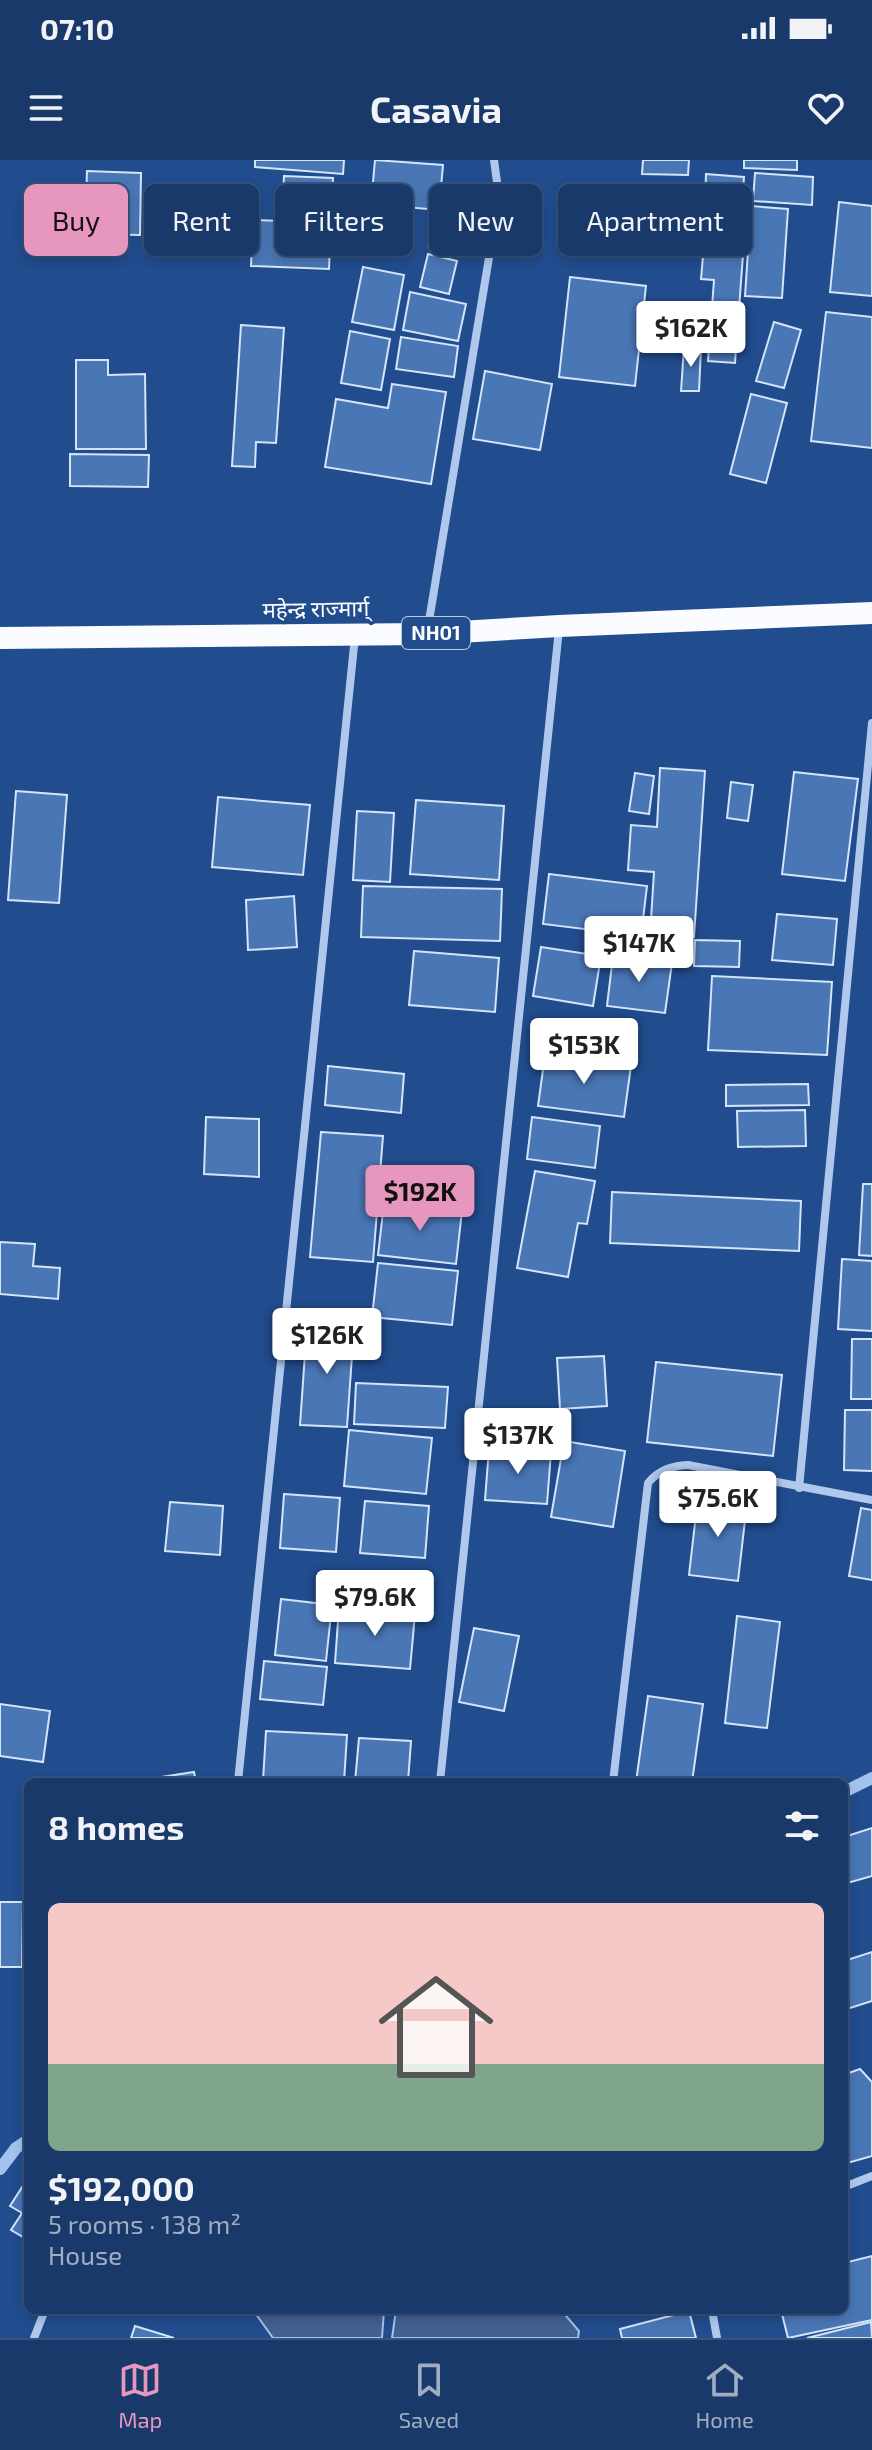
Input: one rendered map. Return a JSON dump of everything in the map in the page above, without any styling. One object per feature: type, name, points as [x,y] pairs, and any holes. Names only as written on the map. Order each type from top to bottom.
[{"type":"highway","name":"महेन्द्र राज्मार्ग्","points":[[0,638],[426,634],[872,613]]},
{"type":"street","points":[[426,634],[499,197],[494,160]]},
{"type":"street","points":[[440,1778],[559,626]]},
{"type":"street","points":[[238,1778],[355,635]]},
{"type":"street","points":[[799,1488],[872,723]]},
{"type":"street","points":[[613,1778],[648,1483],[655,1475],[688,1465],[872,1500]]},
{"type":"street","points":[[848,2185],[872,2176]]},
{"type":"street","points":[[34,2338],[43,2314]]},
{"type":"street","points":[[713,2314],[717,2338]]},
{"type":"water","points":[[256,2314],[384,2314],[382,2338],[273,2338]]},
{"type":"water","points":[[395,2314],[564,2314],[579,2331],[578,2338],[392,2338]]},
{"type":"building","points":[[255,160],[344,160],[343,174],[255,167]]},
{"type":"building","points":[[375,160],[443,165],[441,184],[429,184],[429,209],[413,208],[413,184],[373,184]]},
{"type":"building","points":[[643,160],[689,160],[688,175],[642,174]]},
{"type":"building","points":[[744,160],[797,160],[797,170],[744,168]]},
{"type":"building","points":[[87,171],[141,173],[140,235],[128,235],[128,184],[87,184]]},
{"type":"building","points":[[755,173],[813,177],[812,205],[753,201]]},
{"type":"building","points":[[706,174],[744,177],[743,184],[706,184]]},
{"type":"building","points":[[284,176],[333,178],[333,184],[284,184]]},
{"type":"building","points":[[839,202],[872,206],[872,296],[830,292]]},
{"type":"building","points":[[752,206],[788,209],[782,298],[745,296],[748,256],[752,256]]},
{"type":"building","points":[[259,220],[275,221],[275,256],[330,256],[329,269],[251,266],[251,256],[259,256]]},
{"type":"building","points":[[428,254],[457,261],[449,294],[420,287]]},
{"type":"building","points":[[703,256],[743,256],[735,363],[708,361],[714,280],[701,279]]},
{"type":"building","points":[[363,267],[404,275],[394,330],[352,322]]},
{"type":"building","points":[[570,277],[646,286],[635,386],[559,377]]},
{"type":"building","points":[[410,292],[466,304],[458,341],[403,330]]},
{"type":"building","points":[[826,312],[872,317],[872,448],[811,441]]},
{"type":"building","points":[[774,322],[801,330],[784,388],[756,381]]},
{"type":"building","points":[[241,325],[284,328],[276,443],[256,442],[255,467],[232,466]]},
{"type":"building","points":[[350,331],[390,339],[381,390],[341,383]]},
{"type":"building","points":[[401,337],[458,346],[454,377],[396,369]]},
{"type":"building","points":[[684,347],[701,348],[699,391],[681,391]]},
{"type":"building","points":[[76,360],[108,360],[108,375],[145,374],[146,449],[76,449]]},
{"type":"building","points":[[485,371],[552,384],[540,450],[473,439]]},
{"type":"building","points":[[392,384],[446,392],[431,484],[325,467],[336,399],[388,408]]},
{"type":"building","points":[[751,394],[787,403],[766,483],[730,474]]},
{"type":"building","points":[[70,454],[149,455],[148,487],[70,486]]},
{"type":"building","points":[[660,768],[705,771],[694,937],[650,935],[654,872],[628,870],[631,825],[657,827]]},
{"type":"building","points":[[794,772],[858,779],[845,881],[782,874]]},
{"type":"building","points":[[635,773],[654,776],[649,814],[629,811]]},
{"type":"building","points":[[731,782],[753,785],[748,821],[727,818]]},
{"type":"building","points":[[16,791],[67,795],[59,903],[8,900]]},
{"type":"building","points":[[218,797],[310,805],[303,875],[212,867]]},
{"type":"building","points":[[416,800],[504,806],[499,880],[410,874]]},
{"type":"building","points":[[357,811],[394,813],[390,882],[353,880]]},
{"type":"building","points":[[549,874],[647,886],[641,936],[543,924]]},
{"type":"building","points":[[363,886],[502,889],[500,941],[361,937]]},
{"type":"building","points":[[294,896],[297,947],[248,950],[246,900]]},
{"type":"building","points":[[777,914],[837,919],[833,965],[772,960]]},
{"type":"building","points":[[695,940],[740,941],[739,967],[694,966]]},
{"type":"building","points":[[541,947],[601,956],[593,1006],[533,996]]},
{"type":"building","points":[[414,951],[499,958],[495,1012],[409,1005]]},
{"type":"building","points":[[613,956],[672,963],[665,1013],[607,1006]]},
{"type":"building","points":[[712,976],[832,982],[827,1055],[708,1050]]},
{"type":"building","points":[[545,1055],[631,1066],[624,1117],[538,1106]]},
{"type":"building","points":[[328,1066],[404,1074],[401,1113],[325,1105]]},
{"type":"building","points":[[808,1084],[809,1105],[726,1106],[726,1085]]},
{"type":"building","points":[[805,1110],[806,1146],[738,1147],[737,1111]]},
{"type":"building","points":[[206,1117],[259,1119],[259,1177],[204,1174]]},
{"type":"building","points":[[532,1117],[600,1126],[595,1168],[527,1159]]},
{"type":"building","points":[[321,1132],[383,1136],[373,1262],[310,1257]]},
{"type":"building","points":[[535,1171],[595,1181],[587,1224],[578,1223],[568,1277],[517,1268]]},
{"type":"building","points":[[863,1184],[872,1184],[872,1256],[859,1255]]},
{"type":"building","points":[[612,1192],[801,1201],[799,1251],[610,1243]]},
{"type":"building","points":[[384,1203],[462,1211],[456,1264],[378,1255]]},
{"type":"building","points":[[0,1242],[35,1244],[33,1266],[60,1268],[58,1299],[0,1294]]},
{"type":"building","points":[[842,1259],[872,1261],[872,1331],[838,1329]]},
{"type":"building","points":[[378,1263],[458,1271],[452,1325],[372,1317]]},
{"type":"building","points":[[307,1325],[354,1327],[347,1427],[300,1425]]},
{"type":"building","points":[[852,1339],[872,1339],[872,1399],[851,1399]]},
{"type":"building","points":[[604,1356],[607,1406],[560,1409],[557,1358]]},
{"type":"building","points":[[656,1362],[782,1375],[773,1456],[647,1442]]},
{"type":"building","points":[[356,1383],[448,1387],[445,1428],[354,1424]]},
{"type":"building","points":[[845,1410],[872,1410],[872,1471],[844,1470]]},
{"type":"building","points":[[349,1430],[432,1438],[426,1494],[344,1486]]},
{"type":"building","points":[[564,1441],[625,1451],[613,1527],[551,1517]]},
{"type":"building","points":[[489,1448],[551,1452],[547,1504],[485,1500]]},
{"type":"building","points":[[284,1494],[340,1498],[336,1552],[280,1548]]},
{"type":"building","points":[[698,1497],[747,1503],[738,1581],[689,1575]]},
{"type":"building","points":[[365,1501],[429,1506],[425,1558],[360,1553]]},
{"type":"building","points":[[170,1502],[223,1506],[220,1555],[165,1551]]},
{"type":"building","points":[[861,1508],[872,1510],[872,1580],[849,1576]]},
{"type":"building","points":[[281,1599],[332,1605],[326,1661],[275,1655]]},
{"type":"building","points":[[339,1607],[415,1614],[410,1669],[335,1663]]},
{"type":"building","points":[[737,1616],[780,1622],[767,1728],[725,1723]]},
{"type":"building","points":[[474,1628],[519,1636],[504,1711],[459,1702]]},
{"type":"building","points":[[264,1661],[327,1667],[323,1705],[260,1699]]},
{"type":"building","points":[[648,1696],[703,1704],[693,1778],[637,1778]]},
{"type":"building","points":[[0,1704],[50,1711],[43,1762],[0,1756]]},
{"type":"building","points":[[266,1731],[347,1735],[344,1778],[263,1778]]},
{"type":"building","points":[[359,1738],[411,1741],[408,1778],[355,1778]]},
{"type":"building","points":[[194,1772],[195,1778],[155,1778]]},
{"type":"building","points":[[872,1828],[872,1876],[848,1883],[848,1836]]},
{"type":"building","points":[[0,1902],[23,1902],[22,1967],[0,1967]]},
{"type":"building","points":[[872,1952],[872,2001],[848,2009],[848,1960]]},
{"type":"building","points":[[860,2069],[872,2082],[872,2156],[848,2163],[848,2073]]},
{"type":"building","points":[[24,2184],[24,2238],[11,2230],[22,2213],[10,2206]]},
{"type":"building","points":[[872,2256],[872,2320],[788,2338],[782,2314],[848,2314],[848,2262]]},
{"type":"building","points":[[678,2314],[690,2314],[696,2338],[622,2338],[620,2329]]},
{"type":"building","points":[[871,2322],[872,2338],[807,2338]]},
{"type":"building","points":[[135,2326],[174,2338],[131,2338]]},
{"type":"waterway","points":[[848,1790],[872,1778]]},
{"type":"waterway","points":[[0,2169],[24,2143]]}]
